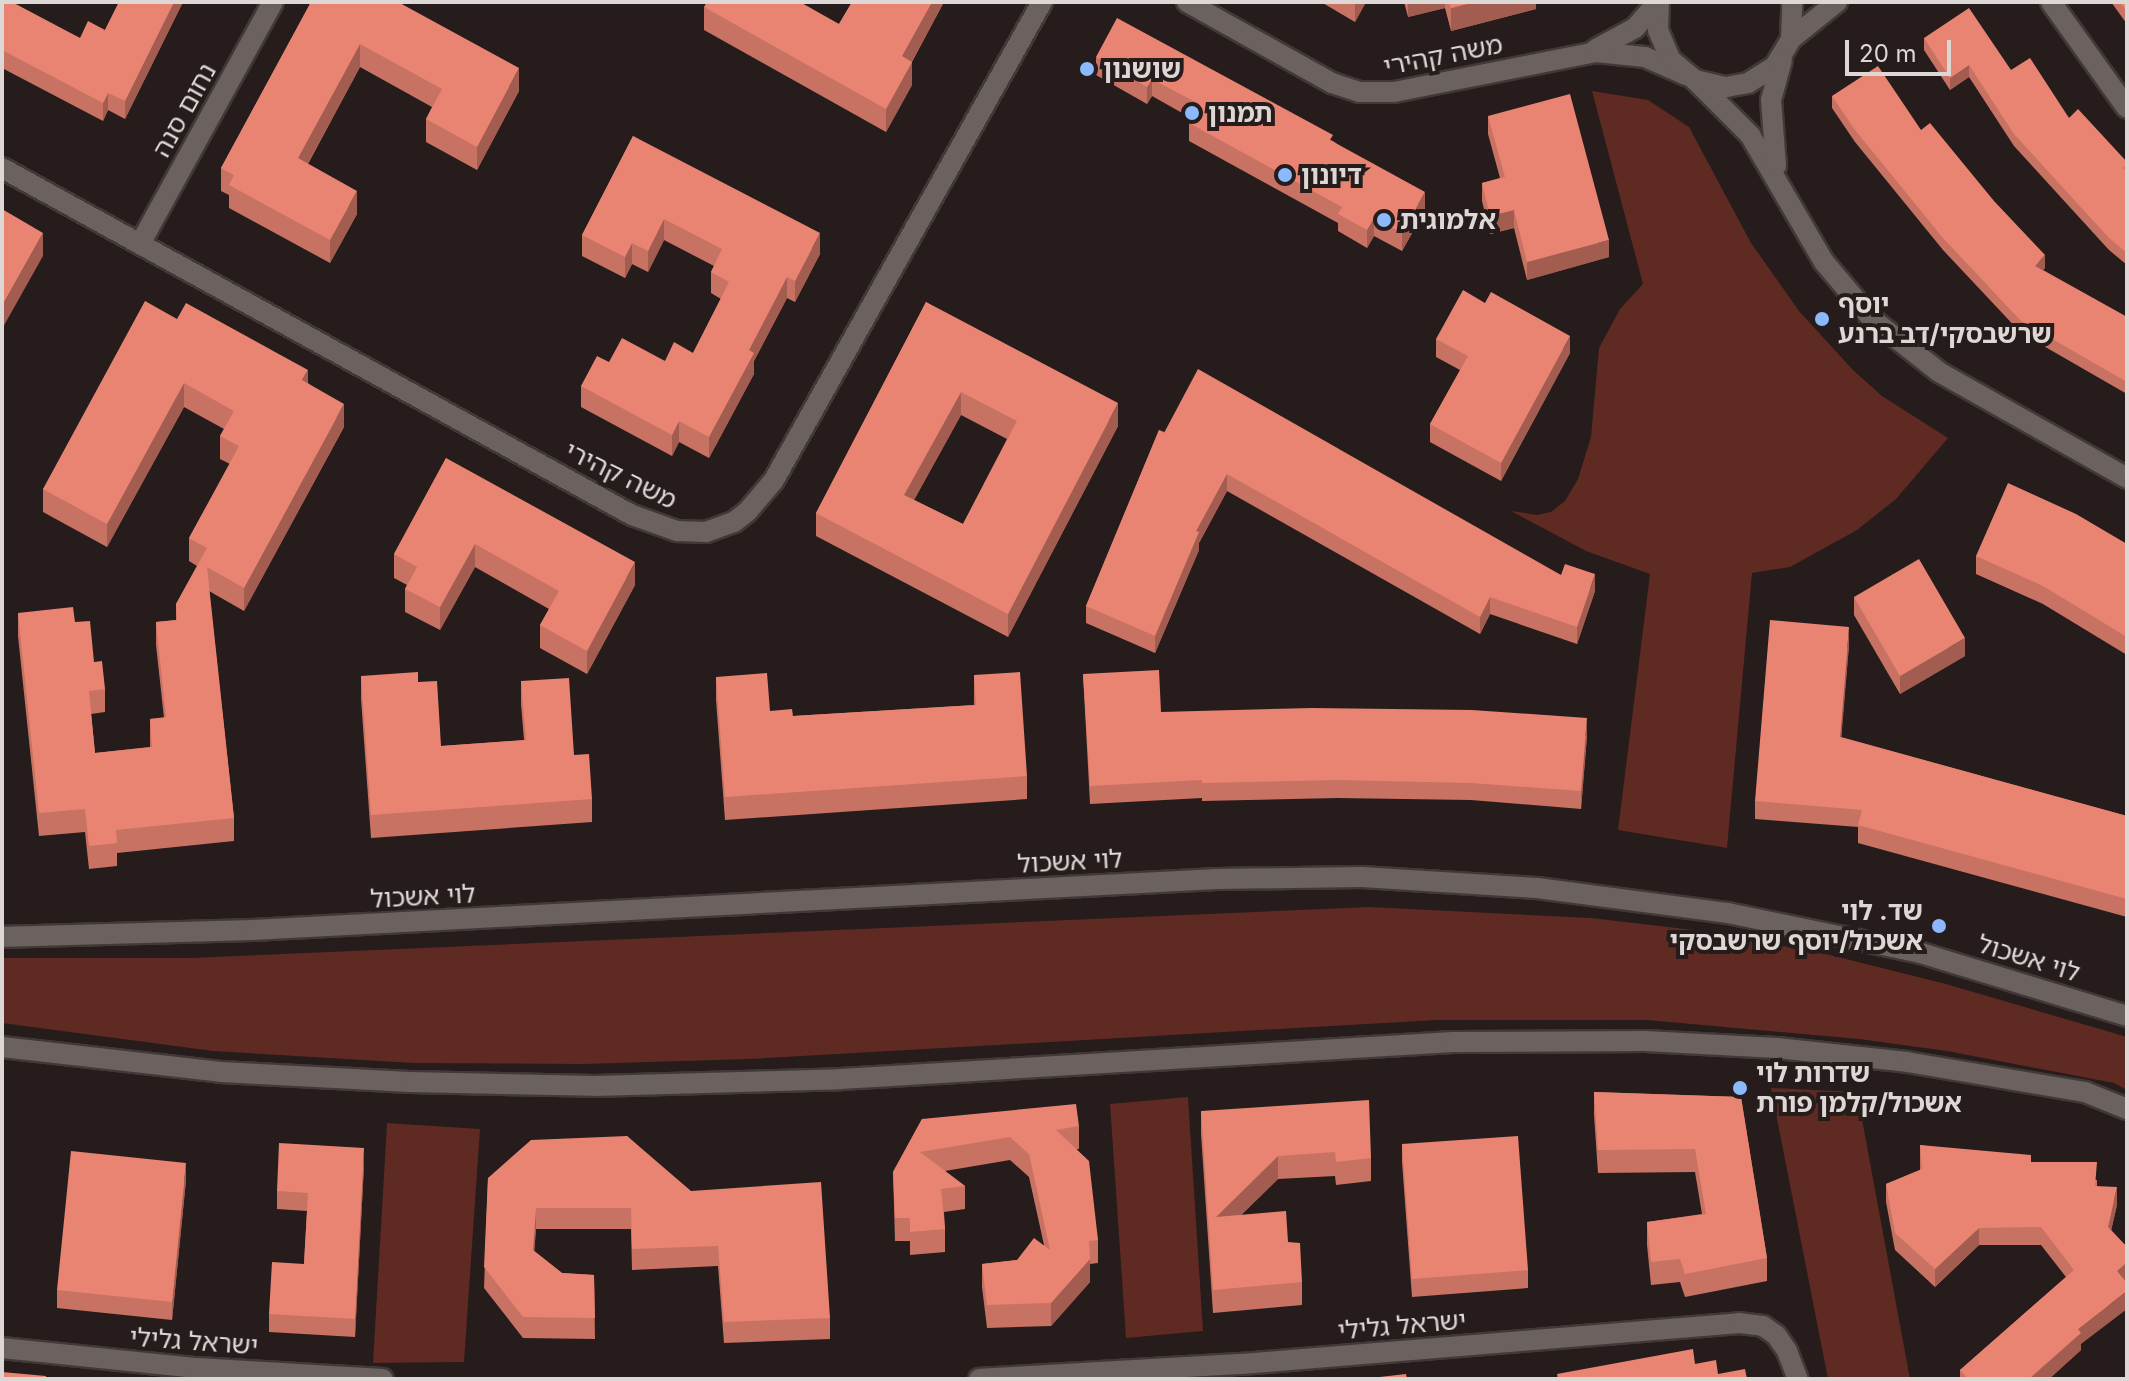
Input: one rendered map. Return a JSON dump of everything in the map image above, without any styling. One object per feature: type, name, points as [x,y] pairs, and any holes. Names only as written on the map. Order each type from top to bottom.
[{"type":"street","name":"נחום סנה","points":[[140,244],[273,2]]},
{"type":"street","name":"משה קהירי","points":[[2,168],[632,515],[677,531],[720,529],[747,512],[774,480],[1042,2]]},
{"type":"street","name":"משה קהירי","points":[[1187,2],[1332,83],[1359,92],[1394,92],[1585,54],[1616,52],[1645,57],[1691,78]]},
{"type":"street","name":"משה קהירי","points":[[1585,54],[1627,33],[1649,16],[1658,2]]},
{"type":"street","points":[[1658,2],[1661,41],[1671,60],[1750,135],[1824,262],[1855,302],[1889,334],[1939,372],[2127,478]]},
{"type":"street","points":[[1779,182],[1772,140],[1771,100],[1776,76],[1789,44],[1792,2]]},
{"type":"street","points":[[1691,78],[1716,87],[1748,83],[1775,66],[1789,44],[1837,2]]},
{"type":"street","points":[[2051,2],[2127,108]]},
{"type":"street","name":"לוי אשכול","points":[[2,937],[311,928],[1231,878],[1376,877],[1537,888],[1728,913],[1921,953],[2127,1016]]},
{"type":"street","points":[[2,1047],[221,1072],[384,1081],[595,1086],[841,1079],[1453,1042],[1645,1041],[1777,1048],[1907,1062],[2085,1092],[2127,1109]]},
{"type":"street","name":"ישראל גלילי","points":[[979,1379],[1098,1376],[1748,1323],[1763,1326],[1776,1335],[1787,1351],[1798,1379]]},
{"type":"street","name":"ישראל גלילי","points":[[2,1348],[190,1368],[383,1379]]},
{"type":"shaded area","points":[[1592,91],[1648,100],[1689,127],[1751,243],[1799,311],[1853,370],[1882,396],[1948,438],[1896,499],[1857,530],[1790,567],[1752,573],[1727,848],[1618,830],[1650,574],[1586,551],[1511,511],[1537,515],[1551,512],[1565,501],[1578,479],[1591,437],[1599,348],[1620,309],[1643,284]]},
{"type":"shaded area","points":[[1369,907],[1591,918],[1711,932],[1830,955],[1946,984],[2127,1037],[2127,1090],[2114,1083],[1947,1051],[1859,1039],[1647,1020],[1437,1020],[750,1059],[583,1064],[413,1063],[213,1051],[2,1023],[2,958],[190,958]]},
{"type":"shaded area","points":[[1771,1088],[1857,1092],[1910,1379],[1828,1379]]},
{"type":"shaded area","points":[[1188,1097],[1203,1331],[1126,1338],[1110,1104]]},
{"type":"shaded area","points":[[387,1123],[480,1129],[464,1362],[373,1363]]},
{"type":"building","points":[[2,2],[12,2],[80,38],[88,21],[105,30],[119,2],[174,2],[125,101],[108,93],[103,103],[2,50]]},
{"type":"building","points":[[311,2],[398,2],[519,68],[477,147],[426,119],[442,89],[360,44],[298,158],[357,191],[330,240],[229,185],[234,175],[221,168]]},
{"type":"building","points":[[707,2],[800,2],[839,24],[852,2],[932,2],[902,56],[912,62],[886,109],[704,7]]},
{"type":"building","points":[[1449,2],[1475,2],[1451,8]]},
{"type":"building","points":[[1969,8],[2011,70],[2030,58],[2069,118],[2078,109],[2127,162],[2123,168],[2127,172],[2127,253],[2109,238],[2014,134],[1969,65],[1950,78],[1924,38]]},
{"type":"building","points":[[1117,18],[1333,135],[1330,140],[1425,192],[1402,233],[1374,218],[1367,230],[1338,214],[1342,207],[1189,123],[1199,104],[1152,79],[1147,87],[1096,57]]},
{"type":"building","points":[[1878,66],[1921,130],[1930,123],[1994,201],[2045,255],[2035,266],[2127,317],[2127,382],[2021,321],[1943,238],[1855,130],[1832,96]]},
{"type":"building","points":[[1570,94],[1609,240],[1527,262],[1514,210],[1490,216],[1482,183],[1505,177],[1488,116]]},
{"type":"building","points":[[633,136],[820,233],[795,281],[787,277],[749,350],[754,353],[709,437],[679,421],[672,435],[581,386],[597,356],[609,362],[622,338],[665,361],[674,342],[693,353],[729,282],[711,272],[722,249],[664,219],[648,251],[632,243],[625,257],[582,235]]},
{"type":"building","points":[[2,209],[43,233],[2,306]]},
{"type":"building","points":[[1463,290],[1485,303],[1491,292],[1570,336],[1501,463],[1430,424],[1468,356],[1436,339]]},
{"type":"building","points":[[145,301],[177,319],[186,303],[308,370],[302,380],[344,404],[244,588],[207,567],[234,818],[116,830],[117,843],[89,846],[85,809],[39,813],[18,613],[73,607],[75,622],[90,621],[94,662],[102,661],[105,689],[89,691],[95,753],[152,747],[150,719],[166,717],[156,622],[177,620],[176,604],[207,548],[189,538],[239,446],[220,436],[234,411],[184,383],[107,524],[43,489]]},
{"type":"building","points":[[926,302],[1118,403],[1008,614],[816,513]],"holes":[[[961,392],[1017,421],[963,524],[904,495]]]},
{"type":"building","points":[[1198,369],[1561,575],[1565,564],[1595,574],[1577,627],[1490,597],[1480,617],[1227,474],[1196,531],[1199,532],[1155,636],[1086,606],[1159,430],[1164,433]]},
{"type":"building","points":[[446,458],[635,562],[587,651],[540,625],[559,591],[475,544],[440,607],[405,589],[417,567],[394,554]]},
{"type":"building","points":[[2008,483],[2076,514],[2127,544],[2127,637],[2043,586],[1976,556]]},
{"type":"building","points":[[1919,559],[1965,638],[1900,676],[1854,597]]},
{"type":"building","points":[[1770,620],[1849,627],[1840,737],[2127,816],[2127,899],[1858,825],[1862,810],[1755,801]]},
{"type":"building","points":[[1159,670],[1161,712],[1312,708],[1472,710],[1587,718],[1581,791],[1471,783],[1337,780],[1202,783],[1202,780],[1090,786],[1083,674]]},
{"type":"building","points":[[418,672],[418,682],[437,681],[441,746],[526,740],[521,681],[569,678],[574,755],[589,754],[592,799],[371,815],[361,676]]},
{"type":"building","points":[[1020,672],[1027,776],[725,797],[716,677],[767,673],[770,711],[792,709],[793,716],[976,705],[974,675]]},
{"type":"building","points":[[1594,1092],[1741,1097],[1767,1258],[1685,1274],[1680,1259],[1651,1262],[1647,1222],[1706,1214],[1695,1149],[1598,1150]]},
{"type":"building","points":[[1369,1100],[1371,1158],[1336,1162],[1335,1152],[1278,1156],[1216,1217],[1286,1211],[1288,1242],[1300,1243],[1302,1282],[1213,1290],[1201,1111]]},
{"type":"building","points":[[1076,1104],[1079,1126],[1056,1130],[1089,1161],[1098,1240],[1089,1241],[1090,1259],[1051,1303],[987,1305],[982,1264],[1017,1260],[1034,1238],[1050,1250],[1029,1154],[1010,1137],[920,1152],[965,1186],[941,1189],[945,1229],[910,1232],[910,1218],[895,1218],[893,1172],[922,1119]]},
{"type":"building","points":[[627,1136],[691,1191],[821,1182],[830,1318],[724,1322],[718,1246],[632,1249],[631,1208],[536,1208],[533,1250],[562,1273],[594,1275],[595,1318],[523,1317],[484,1267],[488,1178],[531,1140]]},
{"type":"building","points":[[1518,1136],[1528,1270],[1412,1279],[1402,1144]]},
{"type":"building","points":[[279,1143],[364,1148],[355,1319],[269,1314],[272,1262],[304,1264],[308,1193],[277,1191]]},
{"type":"building","points":[[1920,1145],[2031,1155],[2031,1162],[2097,1162],[2095,1186],[2117,1187],[2108,1227],[2127,1247],[2127,1262],[2117,1271],[2127,1283],[2127,1291],[2078,1329],[2081,1333],[2029,1379],[1968,1379],[1960,1370],[2074,1270],[2041,1227],[1979,1228],[1935,1269],[1895,1233],[1886,1184],[1922,1169]]},
{"type":"building","points":[[71,1151],[186,1163],[172,1302],[57,1290]]},
{"type":"building","points":[[1693,1349],[1695,1364],[1716,1360],[1718,1374],[1745,1369],[1747,1379],[1558,1379],[1557,1374]]},
{"type":"building","points":[[2,1372],[46,1376],[46,1379],[2,1379]]},
{"type":"building","points":[[1406,1374],[1407,1379],[1362,1379]]},
{"type":"place","name":"שושנון","points":[[1087,69]]},
{"type":"place","name":"תמנון","points":[[1192,113]]},
{"type":"place","name":"דיונון","points":[[1285,175]]},
{"type":"place","name":"אלמוגית","points":[[1384,220]]},
{"type":"place","name":"יוסף שרשבסקי/דב ברנע","points":[[1822,319]]},
{"type":"place","name":"שד. לוי אשכול/יוסף שרשבסקי","points":[[1939,926]]},
{"type":"place","name":"שדרות לוי אשכול/קלמן פורת","points":[[1740,1088]]}]
